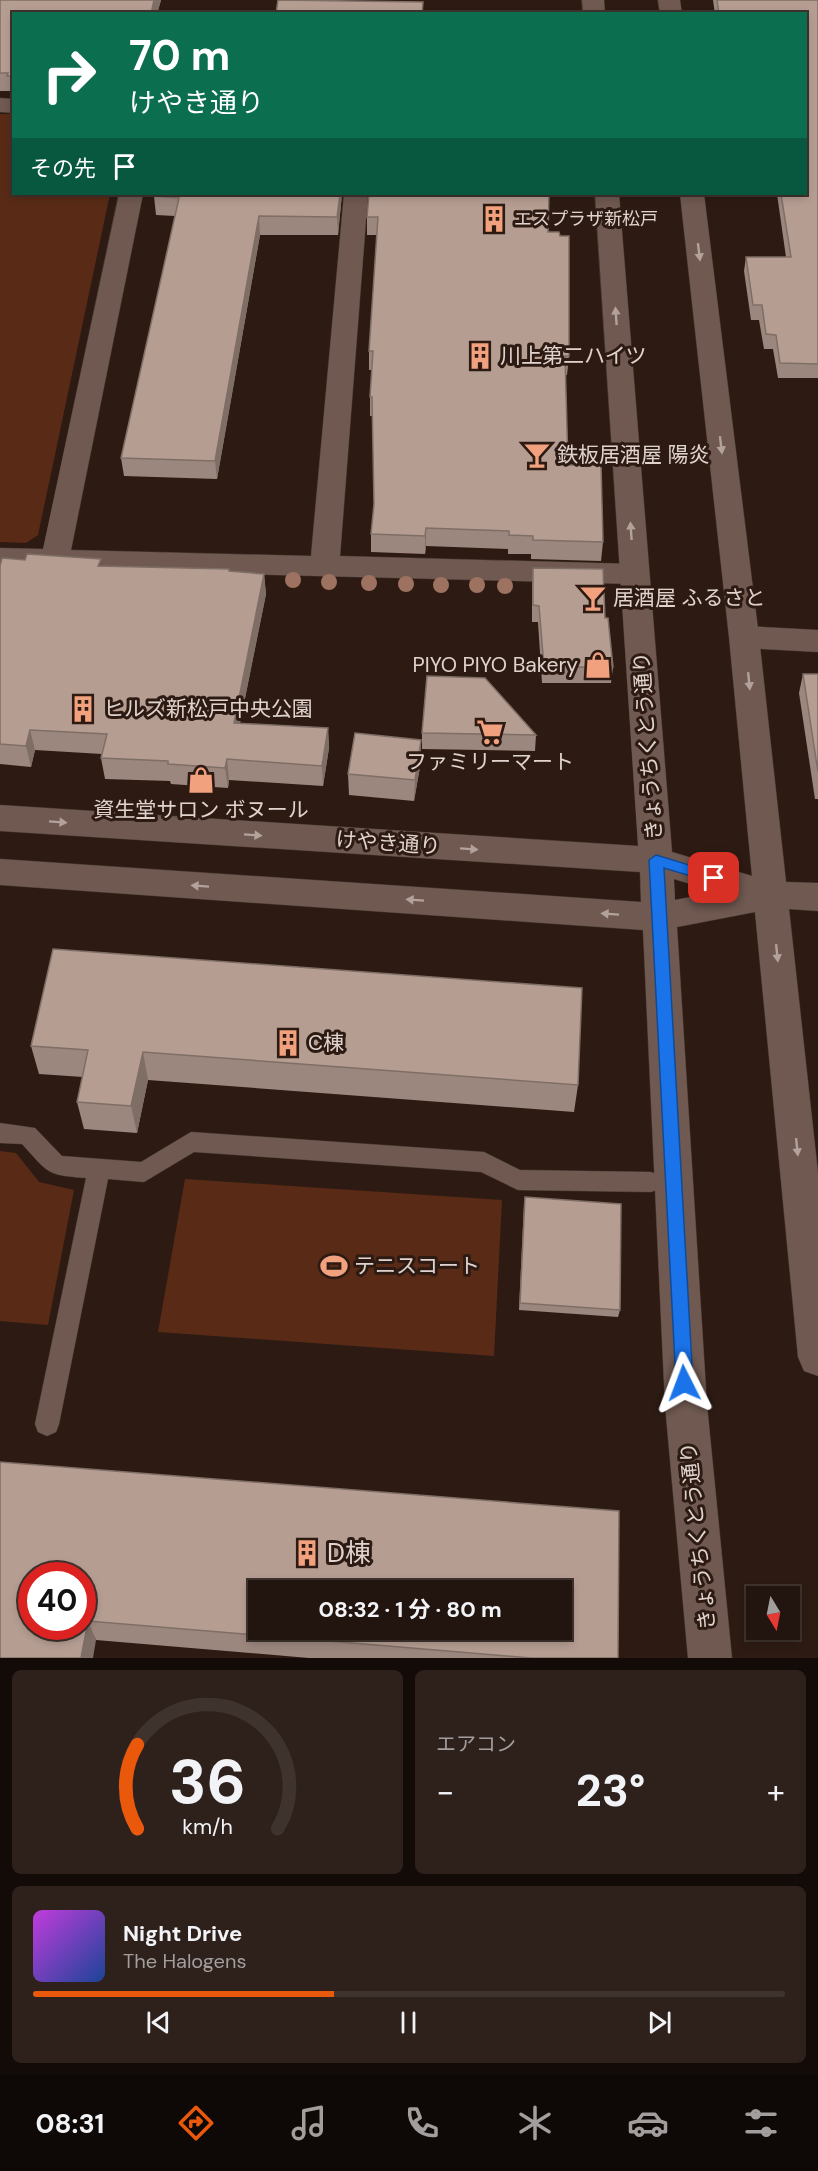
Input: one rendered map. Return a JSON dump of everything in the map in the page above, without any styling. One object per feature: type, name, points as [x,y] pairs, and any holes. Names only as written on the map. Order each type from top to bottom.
[{"type":"street","points":[[55,559],[131,195]]},
{"type":"street","points":[[325,566],[356,195]]},
{"type":"street","name":"きょうちくとう通り","points":[[607,195],[656,860],[686,1405],[710,1658]]},
{"type":"street","points":[[692,195],[744,637],[818,1357]]},
{"type":"street","points":[[0,558],[634,574]]},
{"type":"street","points":[[744,637],[818,641]]},
{"type":"street","name":"けやき通り","points":[[0,818],[656,860],[771,895]]},
{"type":"street","name":"けやき通り","points":[[0,872],[659,917],[771,895],[818,897]]},
{"type":"lane","points":[[0,1132],[27,1134],[57,1166],[144,1172],[191,1142],[484,1162],[518,1179],[651,1182]]},
{"type":"lane","points":[[47,1424],[99,1169]]},
{"type":"shaded area","points":[[0,114],[12,114],[12,195],[110,195],[38,535],[26,543],[0,542]]},
{"type":"shaded area","points":[[0,1151],[16,1153],[39,1182],[74,1190],[48,1325],[0,1321]]},
{"type":"shaded area","name":"テニスコート","points":[[185,1179],[502,1200],[494,1356],[158,1332]]},
{"type":"building","points":[[0,0],[154,0],[151,12],[12,12],[12,76],[7,76],[8,73],[0,73]]},
{"type":"building","points":[[278,0],[423,2],[422,12],[276,12]]},
{"type":"building","points":[[717,0],[818,0],[818,364],[780,363],[776,335],[766,334],[762,305],[753,305],[746,257],[791,257],[781,195],[807,195],[807,12],[719,12]]},
{"type":"building","points":[[340,195],[337,217],[259,216],[215,461],[121,458],[179,198],[154,196]]},
{"type":"building","points":[[369,195],[549,195],[548,232],[559,232],[560,236],[569,236],[569,356],[565,356],[568,465],[601,465],[603,542],[533,540],[533,536],[509,535],[509,531],[426,528],[425,536],[371,534],[374,504],[372,397],[370,397],[373,351],[369,351],[378,217],[367,217]]},
{"type":"building","points":[[27,554],[101,559],[98,566],[229,569],[229,571],[264,574],[234,723],[328,728],[322,766],[227,759],[225,768],[168,764],[168,761],[101,758],[107,734],[30,730],[26,746],[0,744],[0,566],[2,558],[25,560]]},
{"type":"building","points":[[533,568],[603,569],[605,618],[608,618],[613,667],[544,667],[539,606],[533,605]]},
{"type":"building","points":[[803,674],[818,674],[818,772]]},
{"type":"building","points":[[427,676],[485,678],[536,735],[422,733]]},
{"type":"building","points":[[355,733],[421,740],[415,780],[348,774]]},
{"type":"building","name":"C棟","points":[[53,949],[582,988],[578,1085],[143,1052],[131,1106],[77,1102],[88,1050],[31,1046]]},
{"type":"building","points":[[525,1197],[621,1204],[620,1310],[520,1303]]},
{"type":"building","name":"D棟","points":[[0,1462],[619,1511],[618,1658],[531,1658],[315,1640],[572,1640],[572,1580],[248,1580],[248,1634],[96,1622],[96,1562],[18,1562],[18,1640],[84,1640],[81,1658],[0,1658]]},
{"type":"place","name":"エスプラザ新松戸","points":[[494,219]]},
{"type":"place","name":"川上第二ハイツ","points":[[480,356]]},
{"type":"place","name":"鉄板居酒屋 陽炎","points":[[537,455]]},
{"type":"place","name":"居酒屋 ふるさと","points":[[593,598]]},
{"type":"place","name":"PIYO PIYO Bakery","points":[[598,665]]},
{"type":"place","name":"ヒルズ新松戸中央公園","points":[[83,709]]},
{"type":"place","name":"ファミリーマート","points":[[490,732]]},
{"type":"place","name":"資生堂サロン ボヌール","points":[[201,780]]},
{"type":"place","name":"C棟","points":[[288,1043]]},
{"type":"place","name":"テニスコート","points":[[334,1266]]},
{"type":"place","name":"D棟","points":[[307,1553]]},
{"type":"route","points":[[684,1383],[656,860],[714,878]]}]
